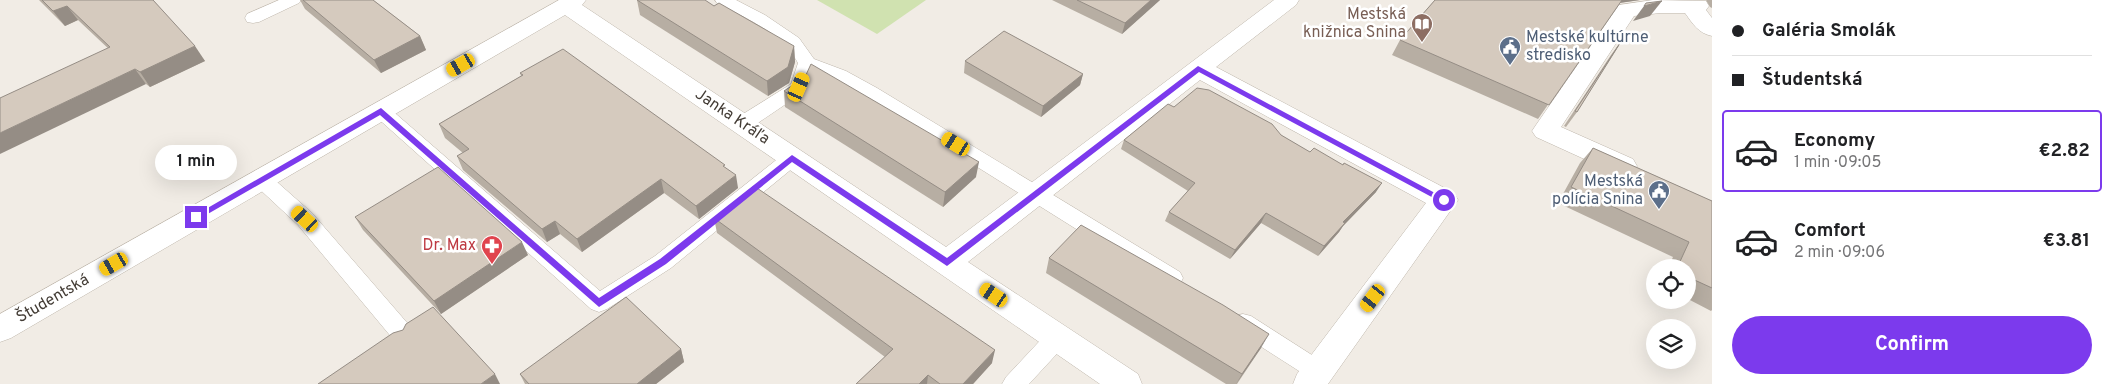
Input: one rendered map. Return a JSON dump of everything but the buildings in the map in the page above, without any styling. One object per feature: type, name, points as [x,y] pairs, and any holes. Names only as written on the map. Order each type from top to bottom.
[{"type":"street","points":[[947,262],[1288,0]]},
{"type":"street","name":"Študentská","points":[[0,329],[571,2]]},
{"type":"street","name":"Janka Kráľa","points":[[571,2],[742,124],[1126,384]]},
{"type":"street","points":[[1650,178],[1545,131],[1627,10],[1660,6],[1697,9],[1704,23],[1712,29]]},
{"type":"street","points":[[1198,68],[1444,200],[1313,378]]},
{"type":"lane","points":[[253,18],[293,0]]},
{"type":"lane","points":[[723,0],[786,35],[802,52],[807,63],[799,87],[742,124]]},
{"type":"lane","points":[[807,63],[836,74],[1036,192],[1193,291]]},
{"type":"lane","points":[[381,111],[599,303],[663,262],[792,158]]},
{"type":"lane","points":[[261,179],[305,219],[401,332]]},
{"type":"lane","points":[[1226,312],[1313,378]]},
{"type":"lane","points":[[1014,384],[1057,338]]},
{"type":"green space","points":[[817,0],[926,0],[877,34]]},
{"type":"place","name":"Mestská knižnica Snina","points":[[1422,43]]},
{"type":"place","name":"Mestské kultúrne stredisko","points":[[1510,66]]},
{"type":"place","name":"Mestská polícia Snina","points":[[1659,210]]},
{"type":"place","name":"Dr. Max","points":[[492,265]]},
{"type":"route","points":[[196,217],[381,111],[599,303],[663,262],[792,158],[947,262],[1198,68],[1444,200]]}]
